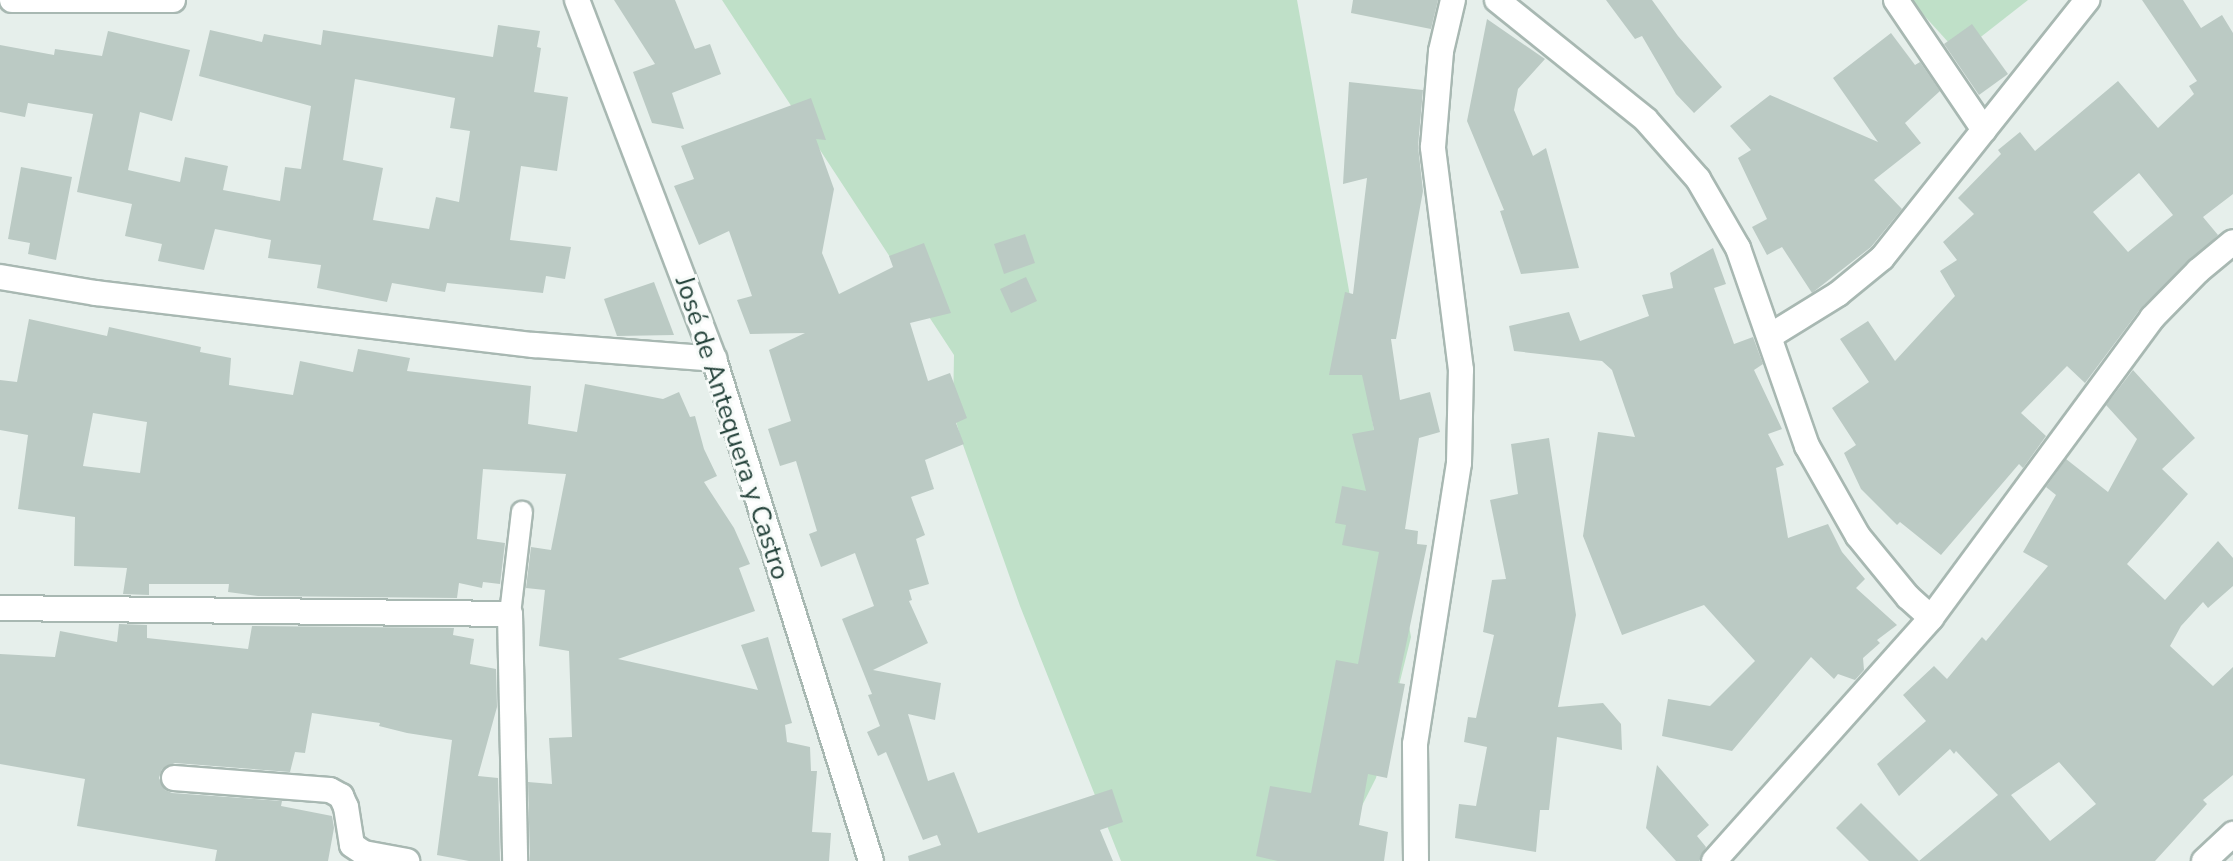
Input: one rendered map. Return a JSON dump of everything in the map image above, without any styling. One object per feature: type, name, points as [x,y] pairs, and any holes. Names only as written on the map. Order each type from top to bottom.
[{"type":"street","points":[[12,0],[173,0]]},
{"type":"street","name":"José de Antequera y Castro","points":[[577,0],[714,359],[871,861]]},
{"type":"street","points":[[1416,861],[1415,744],[1459,463],[1461,370],[1433,147],[1441,51],[1453,0]]},
{"type":"street","points":[[1497,0],[1646,120],[1698,179],[1738,248],[1807,446],[1858,536],[1908,597],[1931,618]]},
{"type":"street","points":[[1896,0],[1984,130]]},
{"type":"street","points":[[1770,336],[1838,294],[1882,258],[2087,0]]},
{"type":"street","points":[[1714,861],[1931,618],[2152,318],[2198,271],[2233,242]]},
{"type":"street","points":[[0,277],[96,293],[503,342],[714,359]]},
{"type":"street","points":[[0,608],[510,614],[515,861]]},
{"type":"street","points":[[174,778],[330,790],[341,796],[346,807],[352,845],[364,853],[407,861]]},
{"type":"street","points":[[2204,861],[2233,834]]},
{"type":"lane","points":[[510,614],[522,512]]},
{"type":"green space","points":[[722,0],[1297,0],[1411,637],[1376,778],[1334,861],[1121,861],[1020,606],[962,442],[953,411],[954,355]]},
{"type":"green space","points":[[1910,0],[2028,0],[1959,54]]},
{"type":"building","points":[[614,0],[675,0],[695,49],[710,44],[721,74],[672,93],[684,129],[652,123],[633,72],[655,64]]},
{"type":"building","points":[[1353,0],[1438,0],[1431,29],[1351,13]]},
{"type":"building","points":[[1606,0],[1652,0],[1722,87],[1694,113],[1676,94],[1642,36],[1635,39]]},
{"type":"building","points":[[2142,0],[2183,0],[2201,28],[2222,15],[2233,33],[2233,194],[2203,217],[2218,235],[2141,308],[2085,383],[2067,366],[2021,413],[2046,436],[2023,468],[2019,464],[1941,555],[1900,522],[1897,525],[1861,489],[1844,453],[1856,445],[1832,408],[1869,382],[1840,339],[1868,321],[1895,361],[1955,296],[1940,271],[1957,260],[1943,242],[1974,214],[1958,198],[2001,154],[1998,150],[2020,132],[2035,151],[2118,81],[2158,128],[2194,94],[2189,86],[2197,81]],"holes":[[[2139,173],[2173,215],[2128,252],[2093,212]]]},
{"type":"building","points":[[1487,19],[1545,59],[1518,89],[1514,110],[1533,156],[1546,148],[1579,268],[1521,274],[1500,211],[1504,210],[1467,121]]},
{"type":"building","points":[[1972,24],[2008,74],[1979,95],[1944,44]]},
{"type":"building","points":[[498,25],[540,31],[537,47],[541,48],[534,92],[568,97],[557,171],[521,166],[510,240],[571,247],[565,279],[546,276],[543,293],[447,283],[445,292],[392,283],[387,302],[317,288],[321,265],[268,258],[271,240],[215,229],[204,270],[158,261],[162,244],[125,236],[132,204],[77,192],[93,114],[28,103],[25,117],[0,112],[0,45],[54,55],[55,49],[102,56],[108,31],[190,50],[172,121],[140,112],[128,170],[180,182],[185,157],[228,166],[223,190],[280,201],[285,167],[301,169],[311,106],[199,76],[210,30],[262,42],[264,34],[321,45],[323,30],[493,57]],"holes":[[[355,79],[455,98],[450,128],[470,131],[459,202],[436,197],[429,229],[373,220],[383,168],[343,160]]]},
{"type":"building","points":[[1891,33],[1915,65],[1920,62],[1940,91],[1905,123],[1921,143],[1874,180],[1902,209],[1871,247],[1812,293],[1782,247],[1767,255],[1752,227],[1767,219],[1738,158],[1751,150],[1730,126],[1770,95],[1878,142],[1833,78]]},
{"type":"building","points":[[1349,82],[1423,90],[1418,146],[1423,191],[1396,339],[1391,339],[1400,400],[1430,392],[1440,432],[1419,438],[1405,529],[1418,531],[1417,544],[1427,545],[1398,683],[1405,684],[1387,778],[1368,774],[1359,825],[1388,832],[1384,861],[1278,861],[1256,856],[1270,786],[1311,793],[1336,660],[1358,664],[1379,552],[1342,545],[1346,525],[1335,523],[1342,486],[1366,491],[1352,434],[1374,430],[1362,375],[1329,375],[1345,292],[1353,294],[1367,178],[1343,184]]},
{"type":"building","points":[[811,98],[826,140],[816,139],[834,189],[822,253],[839,294],[893,267],[889,256],[924,243],[951,313],[910,323],[928,381],[950,373],[967,418],[956,423],[964,444],[925,460],[934,489],[911,497],[925,535],[916,539],[929,584],[909,590],[912,600],[909,601],[928,643],[873,670],[941,683],[935,720],[908,714],[928,781],[954,772],[978,833],[1112,789],[1123,822],[1100,830],[1113,861],[909,861],[908,856],[941,845],[937,835],[923,840],[886,752],[878,756],[867,732],[880,726],[868,695],[872,694],[842,619],[874,606],[855,553],[821,567],[809,534],[817,531],[796,461],[780,466],[768,429],[791,421],[769,350],[805,333],[750,334],[737,300],[752,296],[729,231],[699,245],[674,186],[694,179],[681,146]]},
{"type":"building","points":[[21,167],[72,177],[56,260],[28,254],[30,243],[8,239]]},
{"type":"building","points":[[1025,234],[1035,263],[1004,274],[994,244]]},
{"type":"building","points":[[1713,248],[1726,284],[1714,288],[1734,344],[1753,337],[1763,364],[1754,370],[1782,429],[1768,434],[1784,465],[1776,468],[1788,538],[1828,524],[1842,552],[1865,579],[1856,588],[1897,625],[1877,640],[1880,643],[1863,658],[1864,670],[1855,680],[1838,674],[1834,679],[1811,657],[1732,751],[1662,736],[1668,699],[1710,706],[1755,661],[1704,605],[1622,635],[1583,536],[1598,432],[1635,437],[1612,370],[1602,361],[1514,351],[1509,326],[1569,312],[1580,341],[1649,316],[1642,295],[1673,288],[1670,273]]},
{"type":"building","points":[[1026,277],[1037,301],[1011,313],[1000,289]]},
{"type":"building","points":[[654,282],[674,335],[617,336],[604,299]]},
{"type":"building","points":[[29,319],[107,336],[109,327],[201,347],[200,352],[231,358],[229,385],[293,395],[300,361],[353,372],[358,349],[410,358],[407,371],[531,386],[528,424],[577,432],[585,384],[663,399],[679,392],[690,417],[695,416],[704,449],[717,476],[704,482],[734,528],[750,564],[739,568],[755,611],[618,659],[758,690],[741,645],[768,637],[792,723],[785,725],[787,742],[810,747],[811,771],[817,771],[812,832],[831,833],[829,861],[530,861],[528,782],[552,784],[549,738],[572,737],[569,651],[539,646],[545,590],[526,588],[531,547],[551,550],[566,474],[483,469],[477,539],[505,543],[500,584],[483,582],[482,588],[459,583],[457,598],[258,596],[228,592],[229,584],[149,584],[149,595],[123,594],[127,568],[74,566],[75,517],[18,509],[28,435],[0,430],[0,380],[17,382]],"holes":[[[93,413],[147,422],[140,473],[83,466]]]},
{"type":"building","points":[[2133,370],[2195,438],[2162,469],[2188,494],[2127,564],[2165,600],[2218,541],[2233,558],[2233,586],[2208,608],[2203,602],[2181,626],[2170,646],[2213,686],[2233,667],[2233,775],[2203,800],[2207,804],[2155,861],[1919,861],[1998,795],[1956,751],[1954,754],[1950,749],[1899,796],[1877,764],[1926,721],[1903,695],[1934,666],[1947,679],[1982,637],[1986,641],[2048,566],[2023,552],[2056,495],[2046,487],[2066,459],[2108,492],[2137,439],[2106,405]],"holes":[[[2059,762],[2096,804],[2050,841],[2011,795]]]},
{"type":"building","points":[[1549,438],[1576,615],[1558,707],[1603,703],[1621,724],[1622,750],[1557,737],[1549,810],[1540,810],[1536,852],[1455,838],[1459,804],[1476,806],[1487,747],[1464,742],[1468,717],[1476,718],[1494,635],[1483,632],[1492,580],[1506,579],[1490,500],[1518,494],[1511,444]]},
{"type":"building","points":[[119,624],[147,625],[147,638],[248,649],[252,626],[454,628],[453,635],[474,639],[470,664],[496,669],[497,707],[478,776],[498,778],[500,861],[469,861],[437,855],[452,740],[407,733],[379,726],[380,723],[312,713],[305,753],[295,752],[290,772],[175,763],[162,769],[159,778],[165,790],[172,793],[282,801],[281,806],[332,816],[334,828],[328,861],[215,861],[217,850],[77,826],[85,779],[0,764],[0,654],[55,657],[60,631],[117,642]]},
{"type":"building","points":[[1657,765],[1709,825],[1697,836],[1706,847],[1699,861],[1676,861],[1646,828]]},
{"type":"building","points":[[1861,803],[1919,861],[1869,861],[1836,828]]}]
